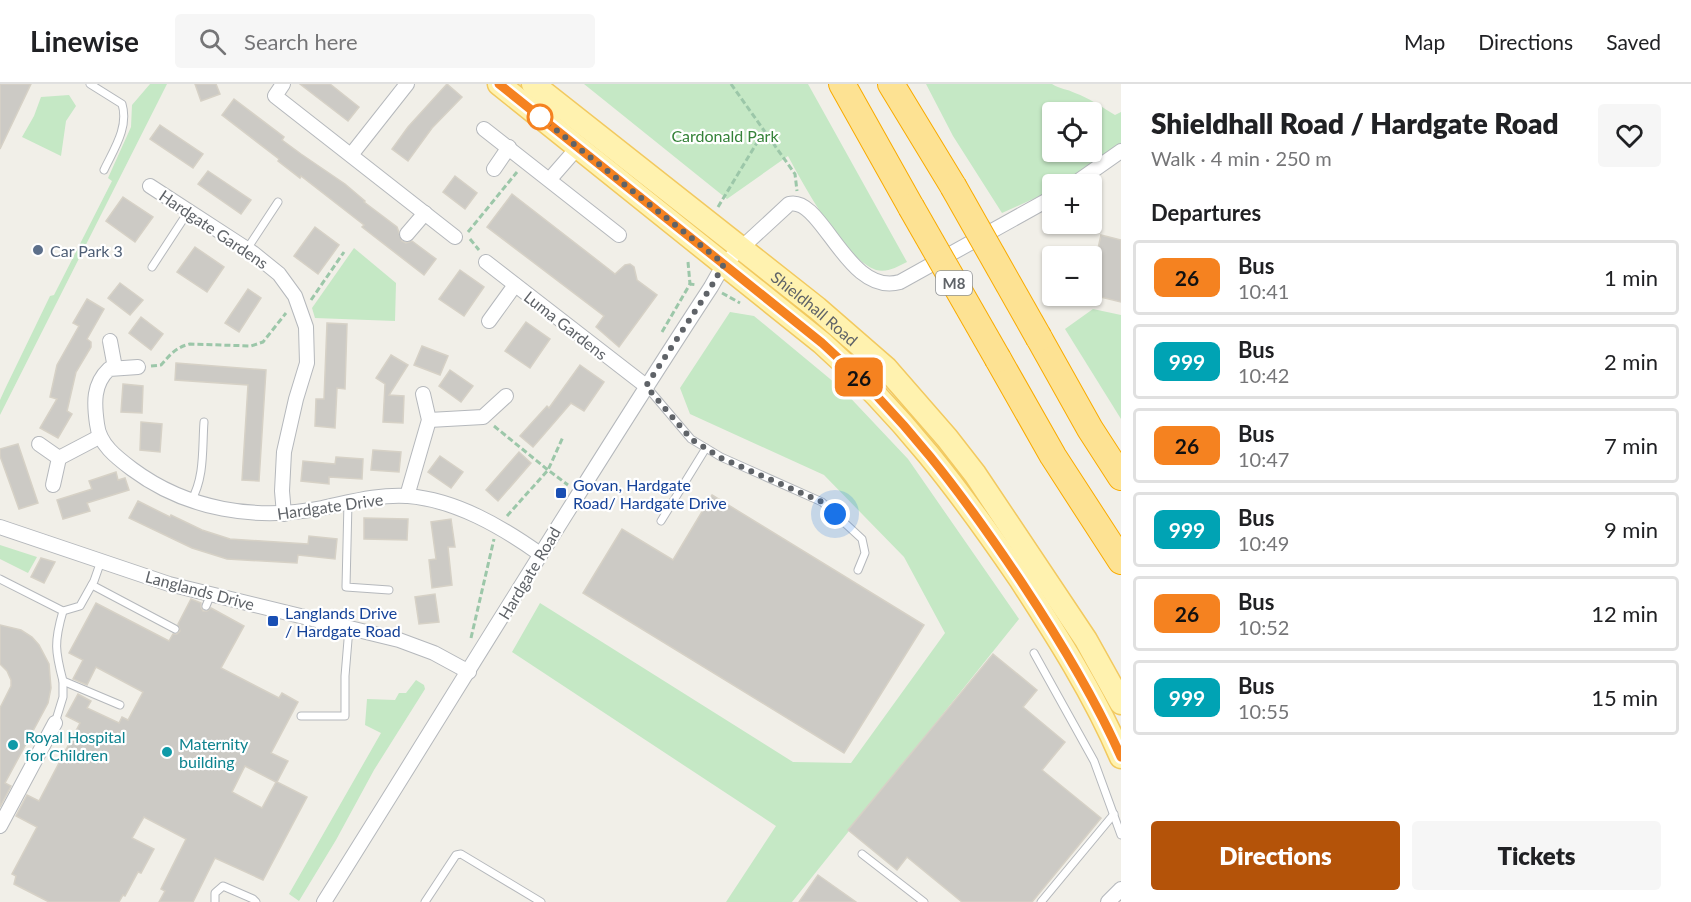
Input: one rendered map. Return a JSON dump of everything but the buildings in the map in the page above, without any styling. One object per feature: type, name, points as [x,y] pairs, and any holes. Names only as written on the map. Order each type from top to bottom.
[{"type":"highway","name":"M8","points":[[842,84],[1053,456],[1121,561]]},
{"type":"highway","points":[[891,84],[953,186],[1090,429],[1121,477]]},
{"type":"highway","points":[[910,84],[953,186]]},
{"type":"main road","name":"Shieldhall Road","points":[[499,84],[822,343],[878,395],[927,450],[995,542],[1048,621],[1096,704],[1121,757]]},
{"type":"main road","name":"Shieldhall Road","points":[[533,84],[741,247],[854,338],[886,368],[975,474],[1086,640],[1121,703]]},
{"type":"street","points":[[283,84],[275,96],[454,237]]},
{"type":"street","points":[[351,155],[407,84]]},
{"type":"street","points":[[484,129],[619,235]]},
{"type":"street","points":[[494,169],[509,147]]},
{"type":"street","points":[[550,179],[578,147]]},
{"type":"street","points":[[1088,174],[1121,151]]},
{"type":"street","name":"Hardgate Gardens","points":[[150,186],[247,249],[279,274],[296,299],[306,327],[307,363],[284,452],[282,490],[284,514]]},
{"type":"street","points":[[799,204],[812,214],[848,259],[867,277],[893,284],[1042,203]]},
{"type":"street","name":"Hardgate Road","points":[[324,902],[469,672],[540,554],[724,264],[789,204],[799,204]]},
{"type":"street","points":[[407,234],[425,213]]},
{"type":"street","name":"Luma Gardens","points":[[486,262],[646,386]]},
{"type":"street","points":[[489,321],[515,285]]},
{"type":"street","points":[[110,341],[115,368]]},
{"type":"street","points":[[53,485],[59,458],[99,437],[96,388],[100,379],[109,369],[138,367]]},
{"type":"street","points":[[407,496],[429,420],[423,394]]},
{"type":"street","points":[[429,420],[483,417],[506,396]]},
{"type":"street","name":"Hardgate Drive","points":[[99,437],[119,459],[163,490],[224,510],[284,514],[364,498],[407,496],[441,502],[468,512],[540,554]]},
{"type":"street","points":[[39,444],[59,458]]},
{"type":"street","name":"Langlands Drive","points":[[0,527],[169,584],[209,600],[399,640],[435,653],[469,672]]},
{"type":"street","points":[[0,826],[55,723]]},
{"type":"street","points":[[1108,902],[1121,890]]},
{"type":"lane","points":[[90,84],[122,104],[125,114],[123,128],[104,170]]},
{"type":"lane","points":[[247,249],[278,202]]},
{"type":"lane","points":[[152,267],[188,212]]},
{"type":"lane","points":[[646,386],[691,439],[721,458],[822,502],[862,539],[865,553],[858,570]]},
{"type":"lane","points":[[191,501],[199,488],[201,478],[204,422]]},
{"type":"lane","points":[[661,521],[706,448]]},
{"type":"lane","points":[[348,502],[346,587],[389,590]]},
{"type":"lane","points":[[0,579],[63,611],[80,606],[92,585],[101,561]]},
{"type":"lane","points":[[92,585],[175,629]]},
{"type":"lane","points":[[55,723],[63,697],[63,681],[55,653],[56,634],[63,611]]},
{"type":"lane","points":[[301,716],[345,716],[345,676],[349,628]]},
{"type":"lane","points":[[1034,653],[1094,761],[1121,835]]},
{"type":"lane","points":[[63,681],[120,705]]},
{"type":"lane","points":[[1041,902],[1114,814]]},
{"type":"lane","points":[[425,902],[456,855],[461,854],[541,902]]},
{"type":"lane","points":[[862,854],[924,902]]},
{"type":"lane","points":[[215,902],[215,893],[223,886],[256,902]]},
{"type":"path","points":[[731,84],[795,174],[799,204]]},
{"type":"path","points":[[486,262],[477,246],[466,236],[526,160]]},
{"type":"path","points":[[302,314],[344,252]]},
{"type":"path","points":[[711,287],[746,305]]},
{"type":"path","points":[[138,367],[161,365],[180,346],[190,344],[252,346],[263,342],[296,299]]},
{"type":"path","points":[[483,417],[579,492]]},
{"type":"green space","points":[[150,84],[167,84],[0,415],[0,400],[5,389],[50,296],[54,295],[112,181],[108,178],[131,127],[132,105]]},
{"type":"green space","name":"Cardonald Park","points":[[584,84],[808,84],[907,262],[884,271],[876,270],[863,263],[838,237],[826,220],[788,156],[727,199]]},
{"type":"green space","points":[[926,84],[1052,84],[1093,102],[1042,102],[1042,162],[1099,162],[1082,174],[1042,174],[1042,195],[1002,213],[953,136]]},
{"type":"green space","points":[[69,95],[76,106],[66,121],[61,156],[22,137],[34,116],[41,97]]},
{"type":"green space","points":[[1102,107],[1115,115],[1121,112],[1121,143],[1102,160]]},
{"type":"green space","points":[[354,248],[396,283],[395,321],[315,318],[312,308]]},
{"type":"green space","points":[[1093,309],[1121,315],[1121,419],[1065,329]]},
{"type":"green space","points":[[730,312],[754,316],[841,388],[908,459],[1019,619],[792,902],[726,902],[776,826],[512,652],[540,603],[793,762],[851,763],[945,633],[904,557],[824,475],[690,414],[680,388]]},
{"type":"green space","points":[[0,545],[37,557],[28,573],[0,559]]},
{"type":"green space","points":[[416,680],[424,685],[425,689],[374,770],[336,840],[299,901],[289,894],[381,733],[365,725],[367,699],[395,700],[399,693],[406,693]]},
{"type":"bus line","name":"26","points":[[499,84],[822,343],[878,395],[927,450],[970,506],[1048,621],[1090,694],[1121,757]]},
{"type":"place","name":"Car Park 3","points":[[38,250]]},
{"type":"place","name":"Govan, Hardgate Road/ Hardgate Drive","points":[[561,493]]},
{"type":"place","name":"Langlands Drive / Hardgate Road","points":[[273,621]]},
{"type":"place","name":"Royal Hospital for Children","points":[[13,745]]},
{"type":"place","name":"Maternity building","points":[[167,752]]},
{"type":"route","points":[[540,117],[724,264],[646,386],[691,439],[721,458],[822,502],[835,514]]}]
